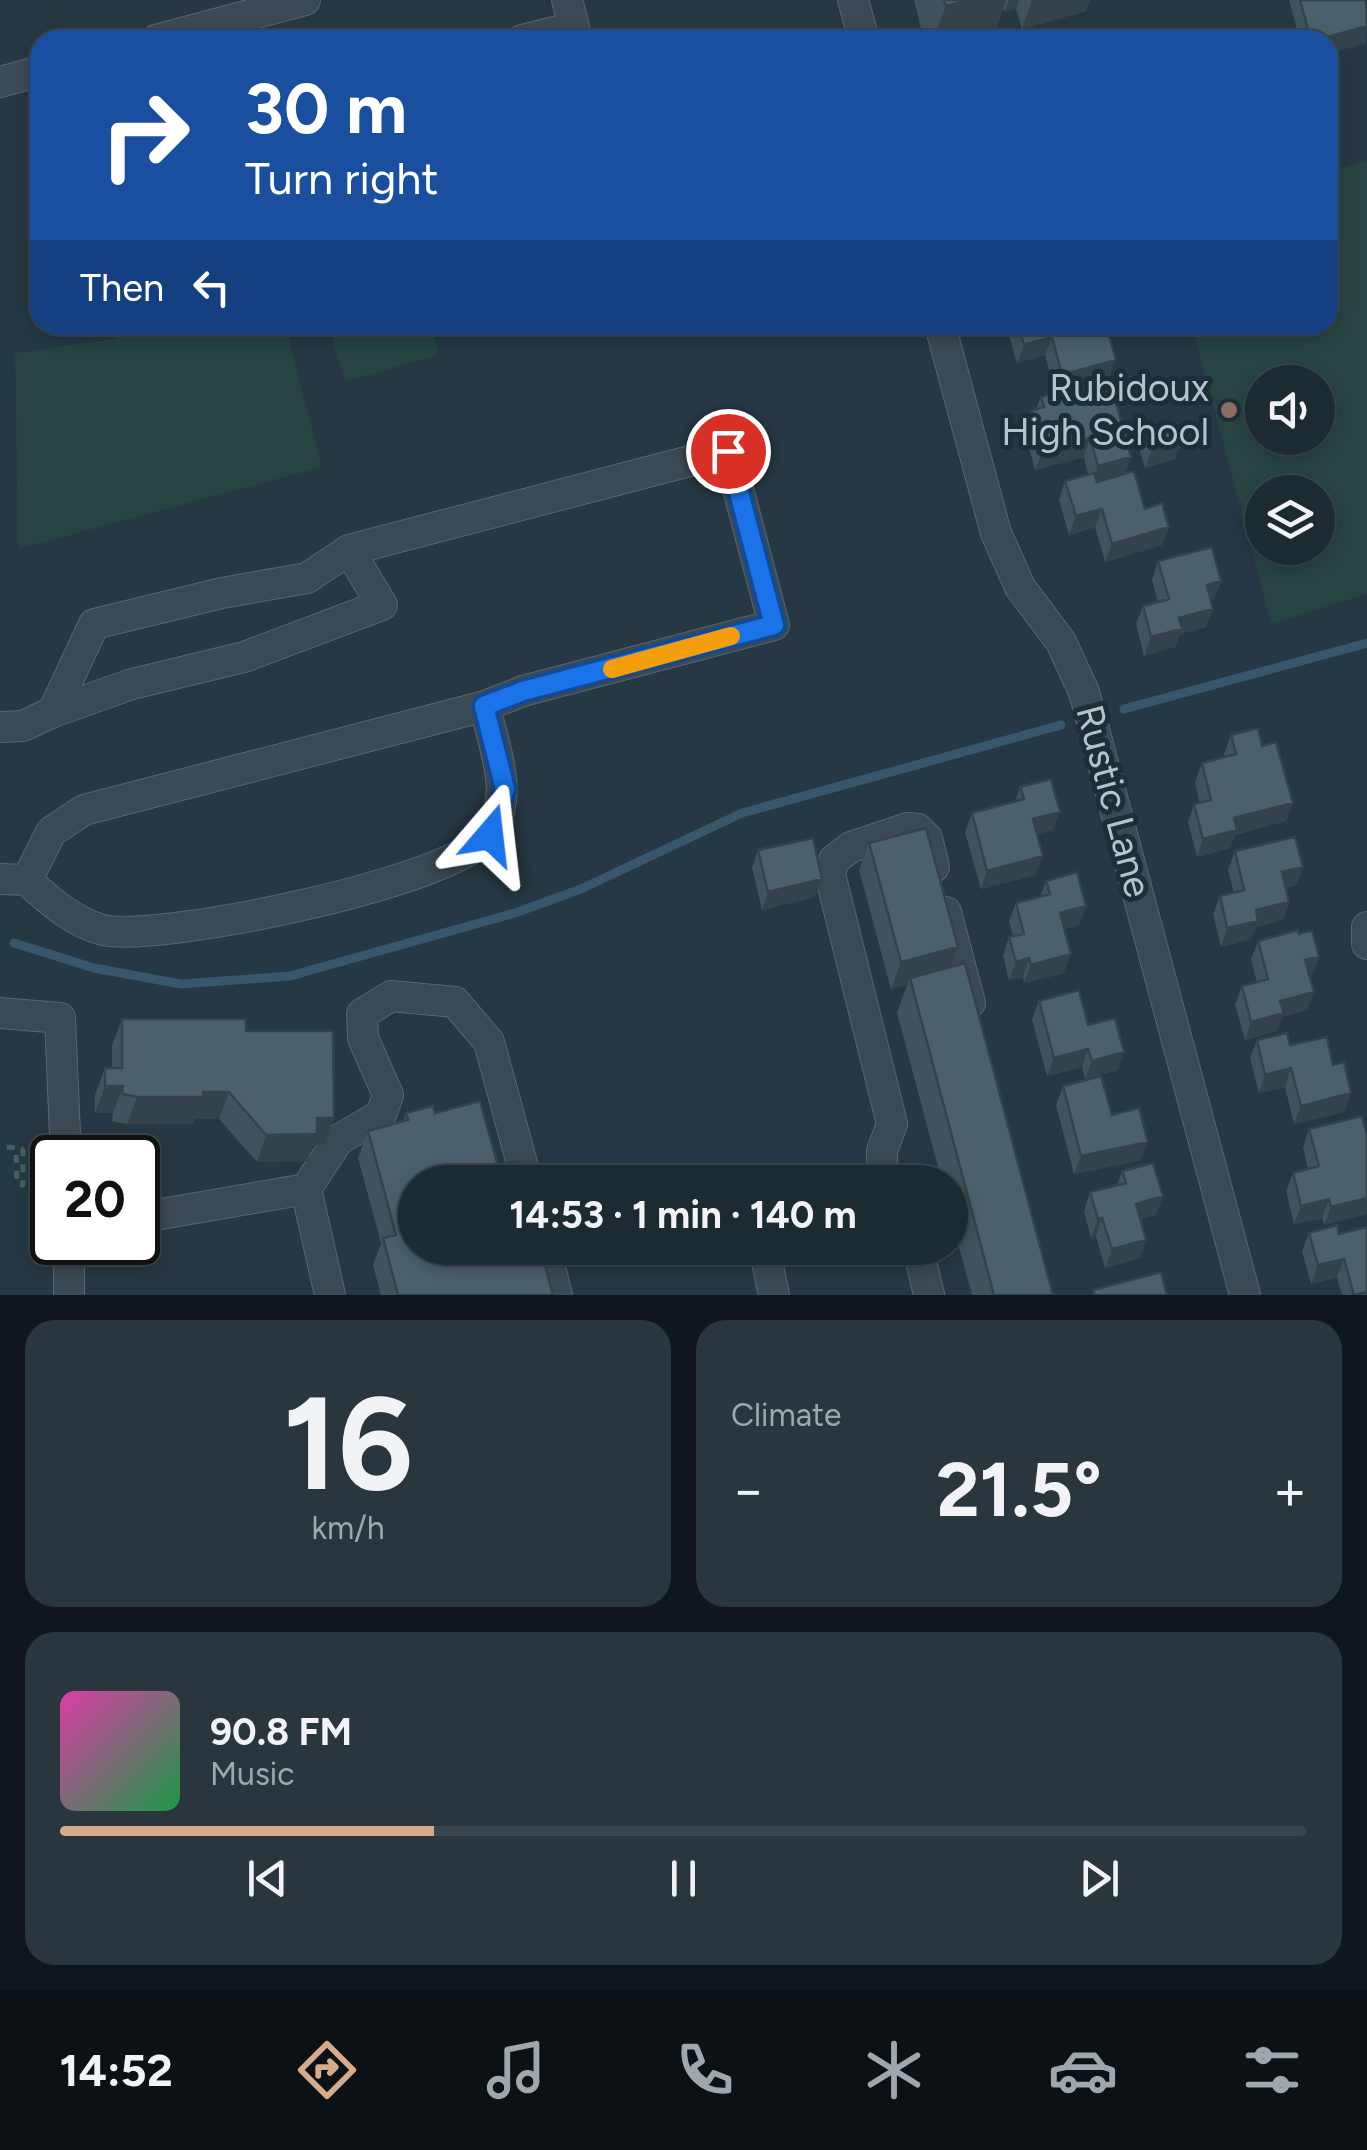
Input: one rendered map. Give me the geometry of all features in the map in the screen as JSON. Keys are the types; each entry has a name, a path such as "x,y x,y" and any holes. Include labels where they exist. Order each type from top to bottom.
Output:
{"street":[{"path":"233,30 264,26 305,0"},
{"path":"562,30 574,27 567,0"},
{"path":"853,0 861,30"},
{"path":"0,82 30,74"},
{"name":"Rustic Lane","path":"943,335 996,533 1020,587 1061,642 1084,692 1245,1295"},
{"path":"53,712 94,624 222,592 307,578 349,550 728,451 774,625 523,691 484,706 84,810 51,832 13,879 56,907 103,930 152,932 212,924 418,874 462,854 490,835 505,789 484,706"},
{"path":"0,727 22,726 132,684 244,657 382,606 349,550"},
{"path":"882,1165 882,1151 892,1124 830,874 834,860 851,847 908,828 918,829 926,838 976,1028"},
{"path":"1367,926 1367,944"},
{"path":"330,1295 306,1189 338,1140 381,1115 388,1095 363,1038 362,1014 392,996 455,1002 489,1042 522,1165"},
{"path":"0,1012 60,1018 65,1135"},
{"path":"160,1214 306,1189"},
{"path":"69,1265 70,1295"},
{"path":"549,1265 558,1295"},
{"path":"768,1265 774,1295"},
{"path":"922,1265 929,1295"}],"green space":[{"path":"1367,161 1367,594 1271,624 1255,565 1335,565 1335,475 1245,475 1245,526 1195,335 1338,335 1338,169"},
{"path":"115,335 288,335 322,467 18,549 15,353 115,339"},
{"path":"331,335 434,335 439,354 345,382"}],"building":[{"path":"944,0 971,0 946,6"},
{"path":"1300,0 1366,0 1367,26 1338,34 1338,30 1308,30"},
{"path":"1021,335 1109,335 1116,360 1062,375 1052,337 1024,345"},
{"path":"1101,380 1104,393 1113,391 1131,457 1098,466 1090,438 1042,452 1031,411 1044,407 1041,397"},
{"path":"1177,424 1182,441 1152,450 1147,432"},
{"path":"1134,471 1145,509 1162,503 1169,527 1112,544 1102,509 1076,516 1065,481 1094,473 1097,482"},
{"path":"1212,547 1221,581 1207,585 1213,609 1179,618 1182,629 1151,637 1143,606 1169,599 1158,561"},
{"path":"1258,728 1262,746 1276,742 1293,803 1234,818 1237,830 1203,839 1194,804 1211,800 1202,763 1236,754 1231,735"},
{"path":"1051,779 1060,812 1033,819 1043,856 987,871 972,813 1024,799 1020,787"},
{"path":"926,828 958,947 901,962 869,843"},
{"path":"1295,837 1303,867 1282,872 1289,902 1256,910 1258,921 1227,928 1220,896 1244,890 1235,851"},
{"path":"813,838 822,879 768,892 758,850"},
{"path":"1077,872 1086,906 1060,913 1071,954 1031,965 1029,958 1016,962 1009,937 1024,934 1016,903 1050,894 1046,881"},
{"path":"1298,930 1299,934 1312,930 1319,957 1305,960 1314,992 1280,1001 1284,1013 1251,1022 1242,986 1268,979 1258,941"},
{"path":"965,963 1053,1295 994,1295 968,1197 968,1165 960,1165 910,978"},
{"path":"1079,990 1088,1025 1115,1018 1124,1052 1092,1061 1088,1049 1054,1058 1039,1001"},
{"path":"122,1019 246,1019 246,1031 333,1031 334,1118 317,1118 317,1134 266,1135 229,1092 203,1092 203,1097 122,1094 123,1086 105,1086 105,1068 122,1068"},
{"path":"1287,1033 1290,1045 1327,1037 1333,1065 1344,1062 1351,1093 1301,1106 1291,1068 1265,1075 1257,1040"},
{"path":"1101,1076 1112,1115 1139,1108 1148,1142 1081,1156 1063,1086"},
{"path":"480,1101 498,1165 398,1165 398,1265 545,1265 553,1295 398,1295 383,1238 396,1235 368,1131 408,1120 406,1113 433,1106 435,1113"},
{"path":"1362,1116 1367,1135 1367,1198 1331,1207 1329,1199 1301,1206 1293,1173 1319,1166 1309,1129"},
{"path":"1153,1163 1163,1196 1136,1204 1146,1240 1112,1249 1090,1192 1126,1183 1122,1171"},
{"path":"1337,1225 1339,1234 1367,1227 1367,1292 1354,1295 1344,1259 1318,1265 1309,1233"},
{"path":"1161,1272 1167,1295 1094,1295 1093,1290"}],"waterway":[{"path":"1124,709 1367,643"},
{"path":"14,943 94,968 181,984 290,976 515,913 581,889 742,813 1061,725"}],"slow traffic":[{"path":"612,669 731,636"}],"place":[{"name":"Rubidoux High School","path":"1229,410"}],"route":[{"path":"490,835 505,789 484,706 523,691 774,625 728,451"}]}
